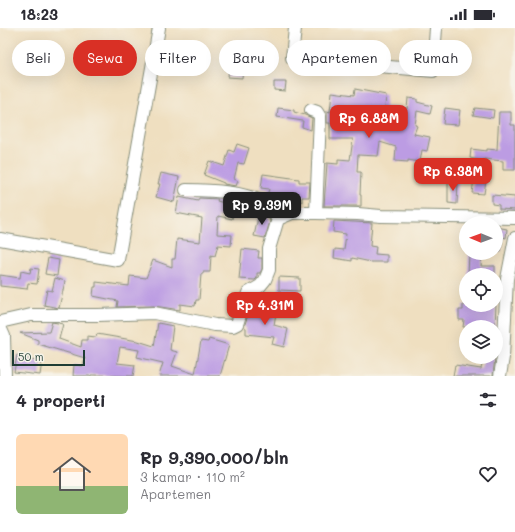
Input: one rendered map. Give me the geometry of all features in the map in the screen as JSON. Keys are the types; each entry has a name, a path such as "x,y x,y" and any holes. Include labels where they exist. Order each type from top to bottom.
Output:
{"street":[{"path":"0,239 118,260 159,28"},
{"path":"295,28 292,58 433,71 436,28"},
{"path":"311,110 317,112 320,117 316,213"},
{"path":"186,190 216,190 256,198 270,208 278,219"},
{"path":"278,219 292,213 515,218"},
{"path":"0,322 30,315 154,313 208,324 233,326 237,324 248,293 260,286 270,270 269,249 278,219"},
{"path":"500,376 503,356 507,279 515,238"},
{"path":"0,327 4,336 5,376"}],"building":[{"path":"228,76 242,76 242,78"},
{"path":"274,82 286,82 285,91 274,90"},
{"path":"355,89 386,95 385,107 407,109 408,98 417,99 417,102 432,106 430,114 417,111 415,125 417,126 414,134 430,137 427,151 422,150 420,162 408,160 408,162 395,161 396,147 380,142 378,156 358,155 357,172 361,172 361,206 324,206 327,163 338,164 338,159 350,160 353,139 330,139 330,123 327,123 327,111 330,112 332,92 354,95"},
{"path":"278,108 294,110 294,112 312,118 311,130 302,127 303,121 277,117"},
{"path":"445,108 460,110 458,125 443,124"},
{"path":"475,108 494,110 493,118 473,115"},
{"path":"499,112 511,112 511,125 515,125 515,170 503,170 503,161 484,159 483,161 470,158 471,149 487,151 487,149 497,150"},
{"path":"237,144 249,148 244,164 238,163 234,179 238,181 236,186 224,184 204,175 209,161 224,166 229,150 234,152"},
{"path":"161,173 179,177 174,202 156,197 160,184 158,184"},
{"path":"263,174 299,179 299,182 310,182 309,197 302,197 302,202 288,200 287,204 276,202 267,196 269,189 261,188"},
{"path":"474,179 486,180 484,194 472,193"},
{"path":"448,181 458,182 457,204 448,203"},
{"path":"492,195 515,197 515,210 499,209 499,205 492,204"},
{"path":"179,197 198,201 199,198 218,199 217,201 235,206 232,219 218,216 217,234 232,235 231,246 218,245 215,256 211,255 210,272 203,272 203,274 201,274 199,300 196,300 195,306 180,304 180,310 154,306 117,307 118,301 93,296 96,282 129,286 130,276 146,278 153,260 172,267 172,259 175,259 177,239 200,242 202,218 176,213"},
{"path":"259,213 267,215 270,221 265,238 254,236"},
{"path":"334,221 372,223 370,246 376,247 375,254 387,255 387,262 371,262 352,258 352,261 334,258 335,249 344,250 346,234 333,232"},
{"path":"503,228 507,229 506,238 503,237"},
{"path":"242,249 259,251 258,258 262,258 262,269 260,273 257,273 257,278 255,280 239,279"},
{"path":"48,258 59,260 57,276 45,274"},
{"path":"469,260 481,260 481,266 495,266 495,268 468,268"},
{"path":"31,268 39,269 37,284 28,283 27,289 0,286 0,275 20,278 21,271 30,273"},
{"path":"279,277 300,278 300,291 279,290"},
{"path":"55,278 65,281 59,308 44,305 47,290 52,291"},
{"path":"251,306 264,307 264,311 276,313 274,325 288,329 284,347 272,344 274,337 246,334 246,328 244,327"},
{"path":"459,312 496,312 495,320 459,320"},
{"path":"52,322 63,324 59,339 81,347 82,340 87,340 87,336 96,337 97,334 138,341 154,346 158,323 173,326 170,350 177,352 172,366 195,374 201,341 208,342 209,339 229,345 220,376 159,376 163,363 137,357 139,350 120,347 117,363 135,365 133,376 73,376 74,365 83,366 85,358 38,344 38,340 20,333 49,332"},
{"path":"17,355 29,357 29,360 42,361 40,375 14,372"},
{"path":"482,364 494,364 493,376 453,376 455,365 481,369"}]}
